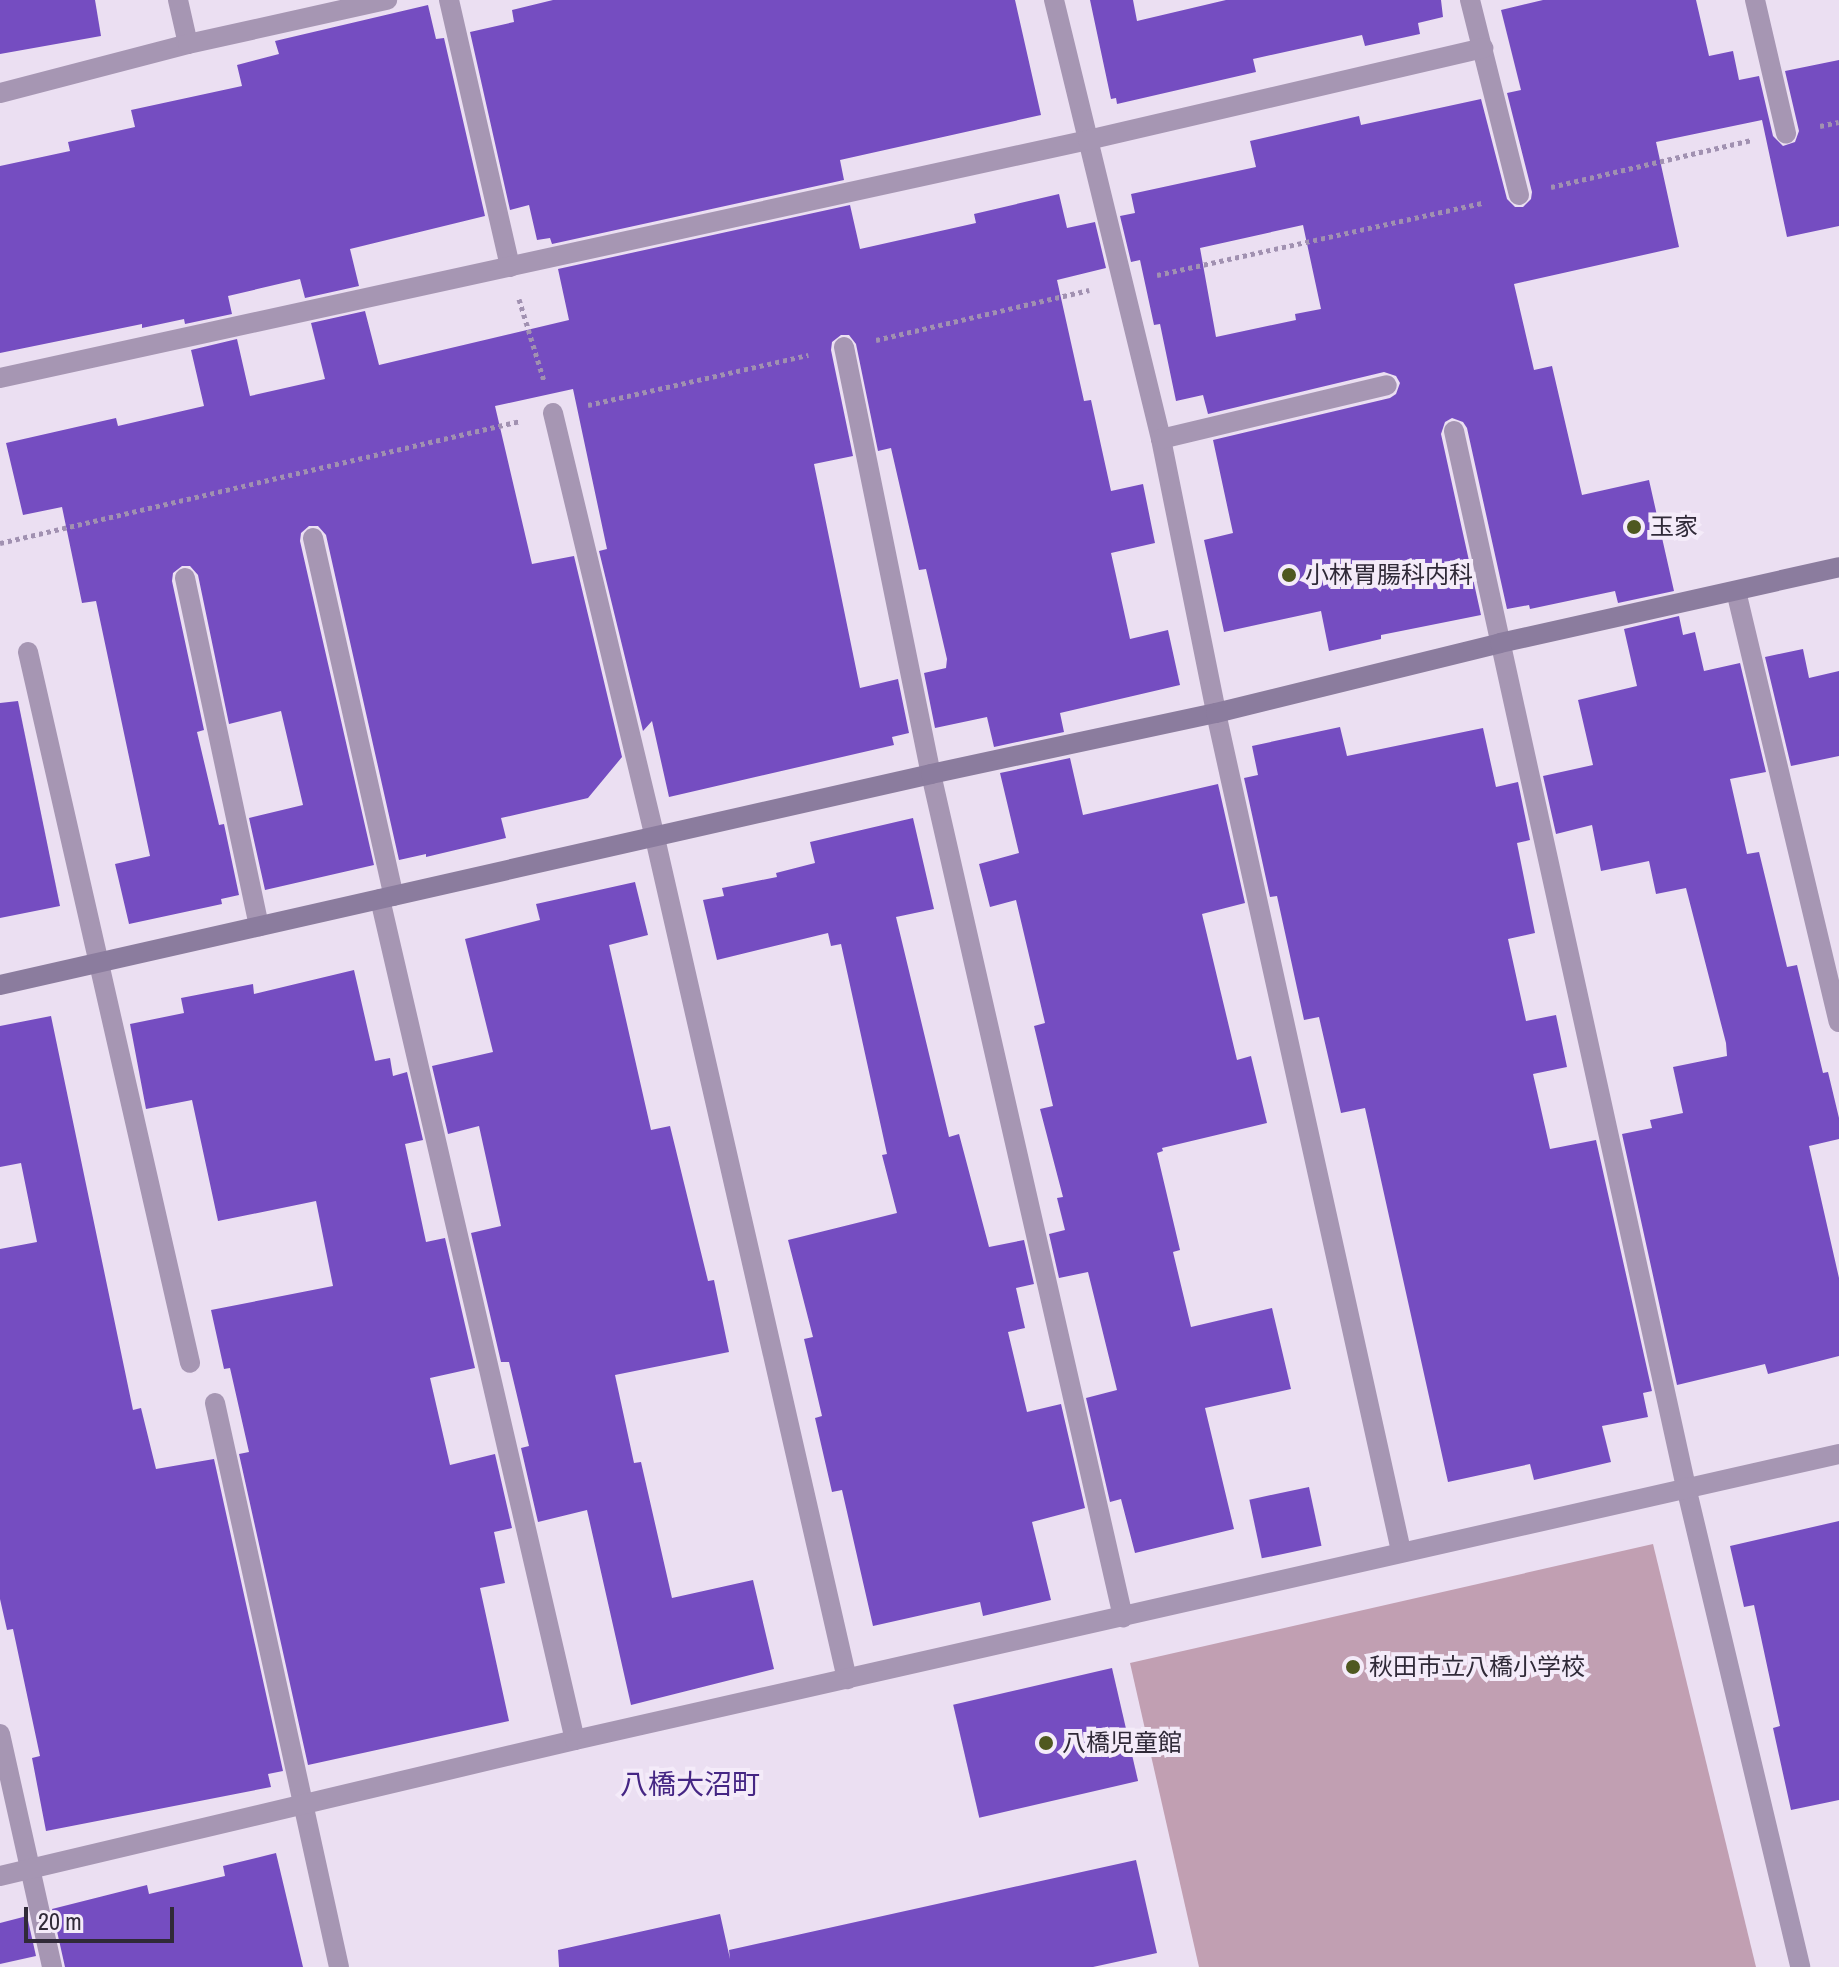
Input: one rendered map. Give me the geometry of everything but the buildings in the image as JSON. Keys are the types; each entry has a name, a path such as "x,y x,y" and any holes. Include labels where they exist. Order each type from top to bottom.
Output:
{"street":[{"path":"178,0 188,44"},
{"path":"0,93 188,44 387,0"},
{"path":"449,0 510,267"},
{"path":"1054,0 1161,439 1216,713 1401,1551"},
{"path":"1470,0 1519,195"},
{"path":"1755,0 1786,133"},
{"path":"0,378 1088,140 1483,48"},
{"path":"844,347 931,774 1123,1617"},
{"path":"1161,439 1387,385"},
{"path":"553,413 655,838 847,1679"},
{"path":"1454,431 1686,1487 1800,1967"},
{"path":"313,538 387,898 575,1740"},
{"path":"0,985 931,774 1216,713 1500,643 1839,567"},
{"path":"185,578 259,926"},
{"path":"1736,591 1839,1022"},
{"path":"28,652 101,961 190,1363"},
{"path":"215,1403 339,1967"},
{"path":"0,1876 575,1740 1839,1454"},
{"path":"0,1734 52,1967"}],"path":[{"path":"0,543 1123,282 1366,232 1839,122"},
{"path":"510,267 553,413"}],"shaded area":[{"path":"1653,1544 1756,1967 1199,1967 1130,1663"}],"place":[{"name":"玉家","path":"1634,527"},
{"name":"小林胃腸科内科","path":"1289,575"},
{"name":"秋田市立八橋小学校","path":"1353,1667"},
{"name":"八橋児童館","path":"1046,1743"}],"district":[{"name":"八橋大沼町","path":"690,1784"}]}
